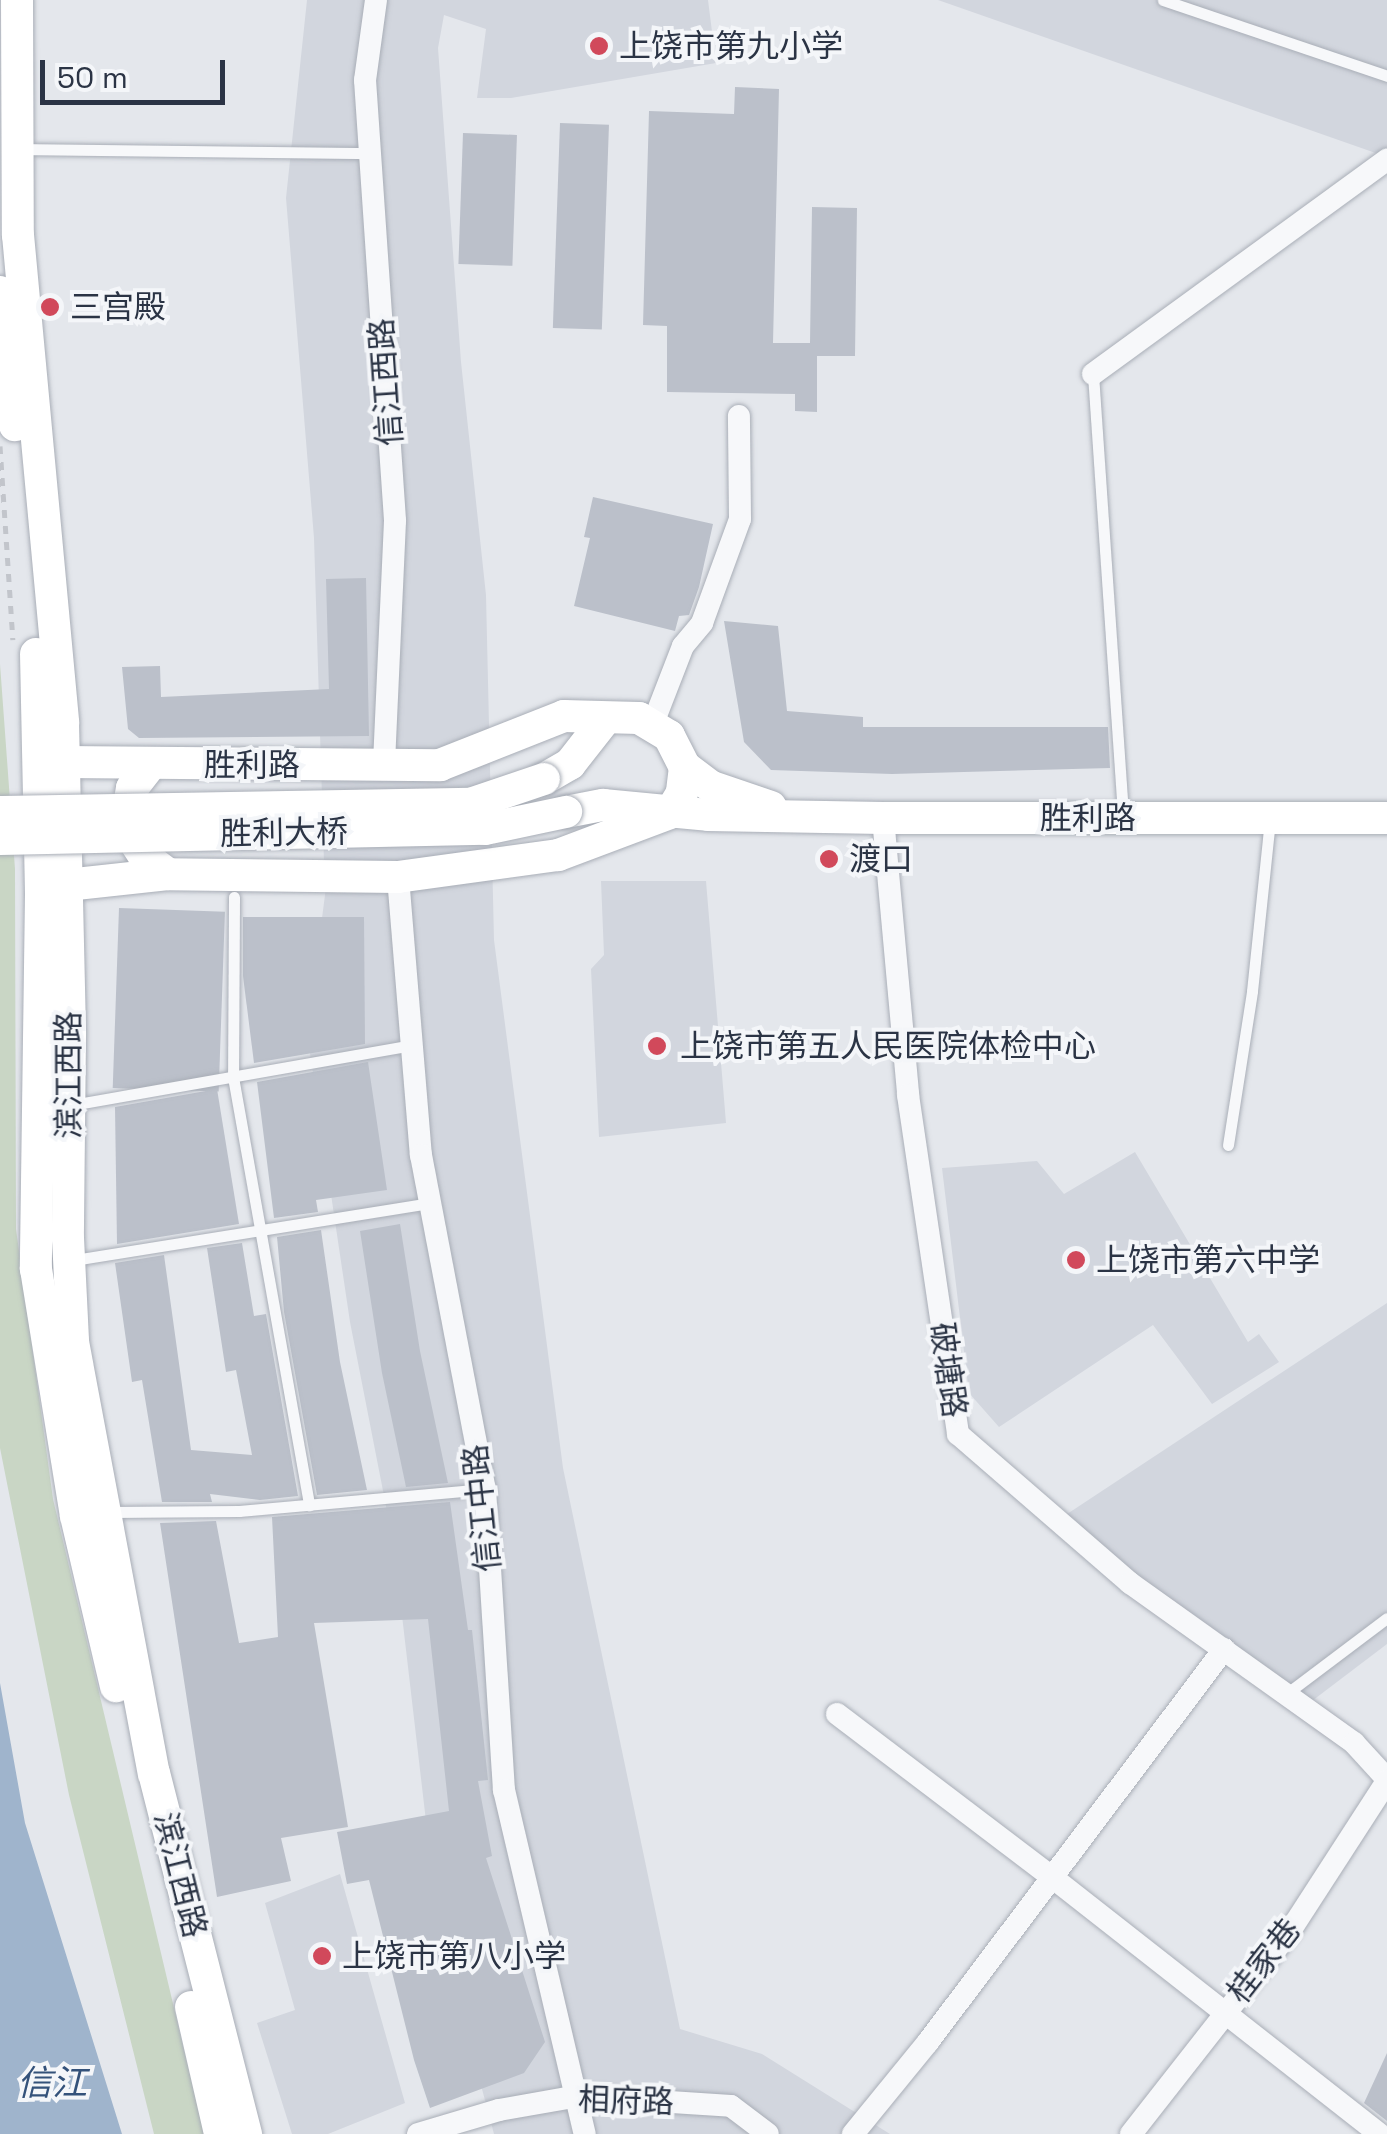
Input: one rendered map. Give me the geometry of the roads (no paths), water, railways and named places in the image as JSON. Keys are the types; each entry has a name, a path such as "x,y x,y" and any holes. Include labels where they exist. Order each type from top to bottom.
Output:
{"main road":[{"name":"滨江西路","path":"17,0 18,235 46,510 64,762 73,1342 154,1773 246,2134"},
{"name":"滨江西路","path":"0,292 38,686 36,1269 76,1516 220,2134"},
{"name":"胜利路","path":"64,762 169,770 305,772 384,765 440,766 564,716 606,718"},
{"path":"606,718 639,718 669,736 685,767 712,787 790,814"},
{"name":"胜利大桥","path":"0,812 470,804 544,779 570,764 606,718"},
{"path":"67,885 186,870 319,867 398,878 558,855 670,812 682,793 685,767"},
{"path":"169,770 132,788 130,824 144,856 186,870"},
{"name":"胜利大桥","path":"0,839 485,829 603,805 670,812"},
{"name":"胜利路","path":"670,812 883,818 1387,818"}],"street":[{"name":"信江西路","path":"376,0 365,80 395,521 384,765"},
{"path":"1093,374 1387,160"},
{"path":"652,726 682,646 702,622 740,520 739,416"},
{"name":"破塘路","path":"883,818 908,1096 958,1434 1130,1583 1354,1743 1387,1780"},
{"name":"信江中路","path":"398,878 421,1155 485,1489 504,1790 585,2134"},
{"path":"852,2134 1053,1878 1224,1650"},
{"path":"837,1714 1379,2134"},
{"name":"桂家巷","path":"1131,2134 1290,1931 1387,1780"},
{"name":"相府路","path":"418,2134 499,2110 578,2096 731,2106 768,2134"}],"lane":[{"path":"1163,0 1387,76"},
{"path":"18,149 370,153"},
{"path":"1093,374 1123,818"},
{"path":"1228,1145 1252,990 1270,817"},
{"path":"234,898 232,1077 309,1505"},
{"path":"69,1106 412,1046"},
{"path":"69,1261 431,1203"},
{"path":"104,1512 309,1505 485,1489"},
{"path":"1286,1694 1387,1618"}],"water":[{"name":"信江","path":"0,1683 25,1823 122,2134 0,2134"}],"place":[{"name":"上饶市第九小学","path":"599,46"},
{"name":"三宫殿","path":"50,307"},
{"name":"渡口","path":"829,859"},
{"name":"上饶市第五人民医院体检中心","path":"657,1046"},
{"name":"上饶市第六中学","path":"1076,1260"},
{"name":"上饶市第八小学","path":"322,1956"}]}
